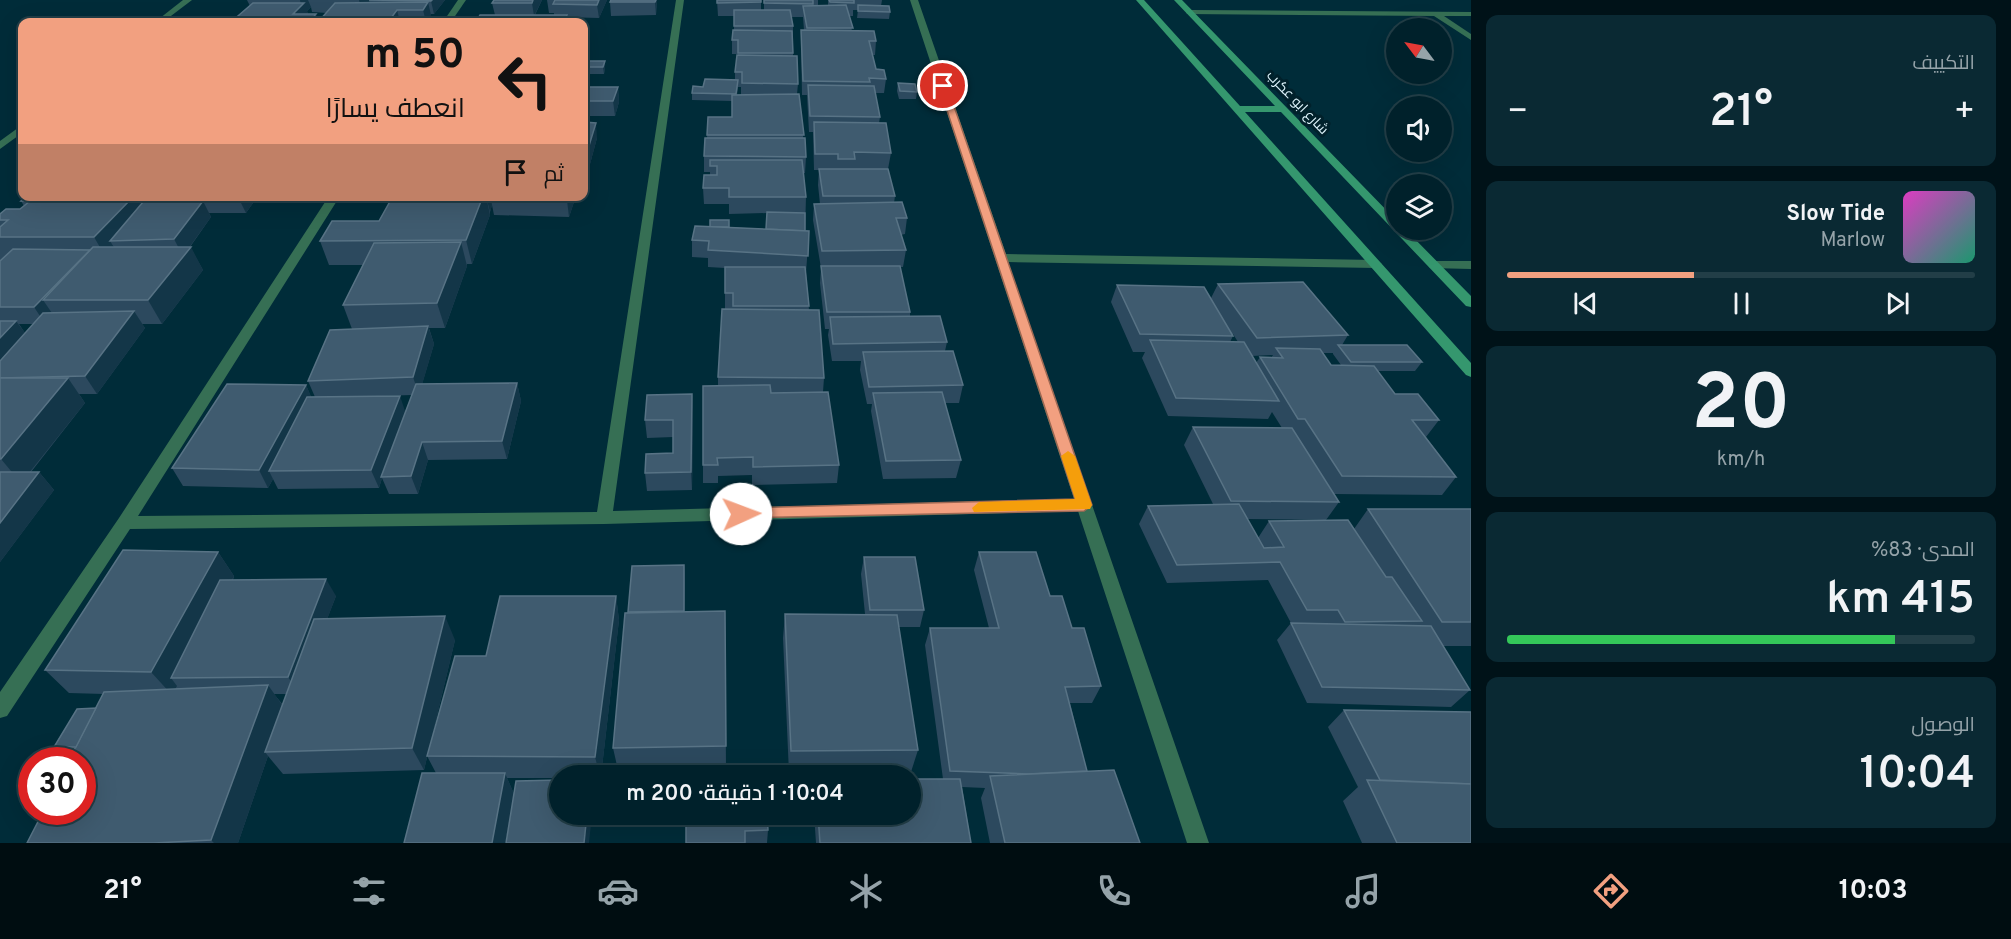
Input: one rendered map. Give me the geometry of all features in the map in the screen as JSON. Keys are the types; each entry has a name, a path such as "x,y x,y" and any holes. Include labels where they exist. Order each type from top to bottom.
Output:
{"street":[{"path":"164,18 188,0"},
{"path":"450,18 462,0"},
{"path":"604,518 680,0"},
{"path":"914,0 1198,843"},
{"path":"1140,0 1471,372"},
{"name":"شارع ابو عكرب","path":"1178,0 1386,216"},
{"path":"1190,12 1471,14"},
{"path":"1436,14 1471,38"},
{"path":"1237,108 1284,109"},
{"path":"0,146 18,131"},
{"path":"0,709 125,523 332,201"},
{"path":"1410,240 1471,303"},
{"path":"1002,258 1376,264"},
{"path":"1434,265 1471,265"},
{"path":"125,523 604,518 1084,505"}],"building":[{"path":"369,0 432,0 431,1"},
{"path":"494,0 533,0 532,3 492,3"},
{"path":"555,0 599,0 597,5 553,4"},
{"path":"611,0 656,0 655,2 610,2"},
{"path":"717,0 761,0 761,2 717,3"},
{"path":"764,0 813,0 813,4 764,3"},
{"path":"829,0 854,0 854,3 830,2"},
{"path":"428,2 423,10 397,10 391,18 322,18 335,3"},
{"path":"253,3 304,3 293,14 316,14 313,18 236,18"},
{"path":"846,5 853,28 807,28 803,6"},
{"path":"858,5 889,6 890,12 858,11"},
{"path":"734,10 790,10 793,26 734,26"},
{"path":"480,15 567,15 566,18 478,18"},
{"path":"733,30 792,31 793,53 738,53 738,40 732,40"},
{"path":"801,30 874,31 876,41 869,41 876,69 884,70 886,79 869,78 870,82 803,81"},
{"path":"737,55 797,56 798,84 742,83 742,72 735,72"},
{"path":"588,61 605,61 603,67 588,67"},
{"path":"705,79 738,80 736,94 692,93 693,86 703,87"},
{"path":"898,83 915,84 917,92 900,91"},
{"path":"808,85 874,86 880,117 810,116"},
{"path":"588,87 618,87 613,101 588,101"},
{"path":"799,94 804,135 707,135 708,117 732,117 732,95"},
{"path":"588,122 596,123 588,149"},
{"path":"814,122 886,123 891,153 854,152 855,159 838,159 838,154 815,154"},
{"path":"705,138 805,138 806,157 704,156"},
{"path":"710,160 802,160 806,197 729,197 729,188 703,188 704,175 717,175 717,166 710,166"},
{"path":"819,169 888,169 895,196 823,196"},
{"path":"30,201 129,201 94,237 0,237 0,227 8,220 0,220 0,214 6,209 20,209"},
{"path":"203,201 174,239 110,241 143,202"},
{"path":"390,201 481,201 466,240 320,241 332,221 379,221"},
{"path":"902,202 907,218 896,218 906,250 822,251 814,204"},
{"path":"767,212 805,213 805,231 766,229"},
{"path":"710,220 729,220 729,227 710,227"},
{"path":"695,226 809,231 808,256 708,250 709,241 692,240"},
{"path":"461,242 437,303 343,305 374,243"},
{"path":"93,247 191,247 148,300 43,300"},
{"path":"13,249 90,250 34,307 0,307 0,261"},
{"path":"821,266 900,266 910,312 827,312"},
{"path":"725,267 805,267 809,306 733,306 733,293 725,293"},
{"path":"1303,282 1348,335 1257,338 1218,284"},
{"path":"1117,285 1204,287 1233,336 1140,334"},
{"path":"722,309 819,310 824,378 718,377"},
{"path":"134,311 85,376 0,378 0,361 43,313"},
{"path":"940,316 947,342 833,344 830,317"},
{"path":"0,321 16,321 0,338"},
{"path":"428,326 413,377 308,381 330,330"},
{"path":"1150,340 1244,342 1279,401 1176,398"},
{"path":"1338,345 1407,345 1422,362 1351,362"},
{"path":"1276,348 1320,349 1331,365 1374,366 1395,394 1418,394 1439,420 1412,420 1456,477 1342,476 1305,419 1298,419 1260,357 1283,358"},
{"path":"953,351 963,385 869,387 863,352"},
{"path":"0,378 68,378 1,459 0,459"},
{"path":"517,383 502,441 422,442 411,476 381,477 416,384"},
{"path":"227,384 306,385 259,470 172,468"},
{"path":"770,385 771,393 828,392 839,465 753,467 753,457 717,458 718,465 703,465 703,386"},
{"path":"942,392 961,460 886,461 873,393"},
{"path":"692,394 691,472 645,473 646,454 673,453 673,420 645,420 647,395"},
{"path":"400,396 371,470 269,471 307,397"},
{"path":"1193,427 1292,428 1339,502 1231,501"},
{"path":"0,472 39,472 0,523"},
{"path":"1239,504 1264,548 1284,547 1269,521 1348,520 1386,577 1392,577 1422,621 1345,622 1338,610 1307,610 1280,562 1177,565 1148,506"},
{"path":"1368,509 1471,509 1471,622 1442,622"},
{"path":"123,550 218,552 151,672 45,670"},
{"path":"979,552 1036,552 1050,596 1062,596 1072,628 1084,628 1101,686 1065,687 1087,771 1028,774 950,771 930,628 999,628"},
{"path":"864,557 915,557 924,610 870,610"},
{"path":"684,565 684,611 628,612 632,566"},
{"path":"326,579 288,677 171,678 220,580"},
{"path":"500,596 616,596 595,757 427,756 455,656 486,656"},
{"path":"725,611 726,746 613,748 625,613"},
{"path":"785,614 897,615 918,750 791,751"},
{"path":"445,616 412,748 265,752 314,619"},
{"path":"1291,623 1431,626 1470,690 1322,687"},
{"path":"268,685 211,840 154,843 27,843 36,825 96,825 96,747 76,747 104,692"},
{"path":"96,708 76,747 54,747 77,709"},
{"path":"1344,710 1471,712 1471,784 1380,780"},
{"path":"1114,770 1140,843 1005,843 990,776"},
{"path":"422,773 505,773 492,843 404,843"},
{"path":"921,779 960,779 971,843 820,843 819,825 921,825"},
{"path":"549,780 549,825 586,825 584,843 506,843 516,781"},
{"path":"1367,780 1471,784 1471,843 1397,843"},
{"path":"686,825 768,825 768,830 745,831 745,843 686,843"}],"slow traffic":[{"path":"979,508 1084,505 1068,456"}],"route":[{"path":"741,514 1084,505 943,86"}]}
